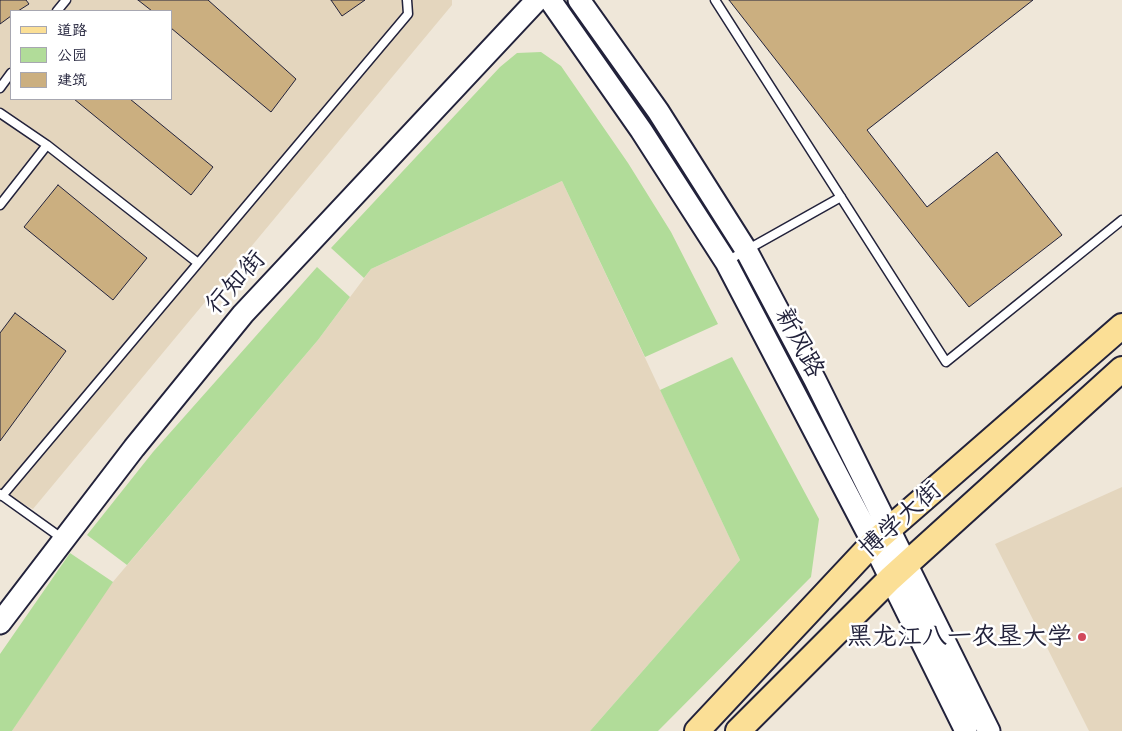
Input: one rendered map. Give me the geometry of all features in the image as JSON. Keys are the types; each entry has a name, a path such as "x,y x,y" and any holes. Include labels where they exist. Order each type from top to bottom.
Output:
{"main road":[{"name":"行知街","path":"0,622 134,448 243,314 537,0"},
{"name":"新风路","path":"550,0 641,130 726,262 882,536"},
{"name":"新风路","path":"580,0 658,111 746,250 815,380 966,731"},
{"name":"博学大街","path":"697,731 882,536 1122,326"},
{"name":"博学大街","path":"738,731 898,572 1122,368"},
{"name":"新风路","path":"898,572 989,731"}],"lane":[{"path":"58,10 66,0"},
{"path":"64,539 1,495 408,14 407,0"},
{"path":"715,0 946,362 1122,220"},
{"path":"0,88 10,74"},
{"path":"0,113 47,145 198,263"},
{"path":"0,205 47,145"},
{"path":"726,262 841,197"}],"shaded area":[{"path":"0,0 452,0 452,5 33,509 0,492"},
{"path":"562,181 740,560 590,731 12,731 106,590 318,340 371,269"},
{"name":"黑龙江八一农垦大学","path":"1122,487 1122,731 1089,731 995,544"}],"green space":[{"path":"541,52 561,66 628,163 671,232 718,324 645,357 562,181 371,269 364,278 331,248 500,67 517,53"},
{"path":"317,267 350,297 318,340 127,565 87,535 153,452"},
{"path":"732,357 819,519 811,577 658,731 590,731 740,560 660,390"},
{"path":"70,553 113,582 12,731 0,731 0,654"}],"building":[{"path":"0,0 26,0 29,4 20,10 10,10 10,17 0,24"},
{"path":"138,0 208,0 296,79 271,112 172,29 172,10 151,10"},
{"path":"331,0 365,0 342,16"},
{"path":"729,0 1033,0 867,130 927,207 997,152 1062,235 969,307"},
{"path":"75,100 131,100 213,167 191,195"},
{"path":"58,185 147,258 113,300 24,227"},
{"path":"15,313 66,351 0,441 0,333"}],"place":[{"name":"黑龙江八一农垦大学","path":"1082,637"}]}
